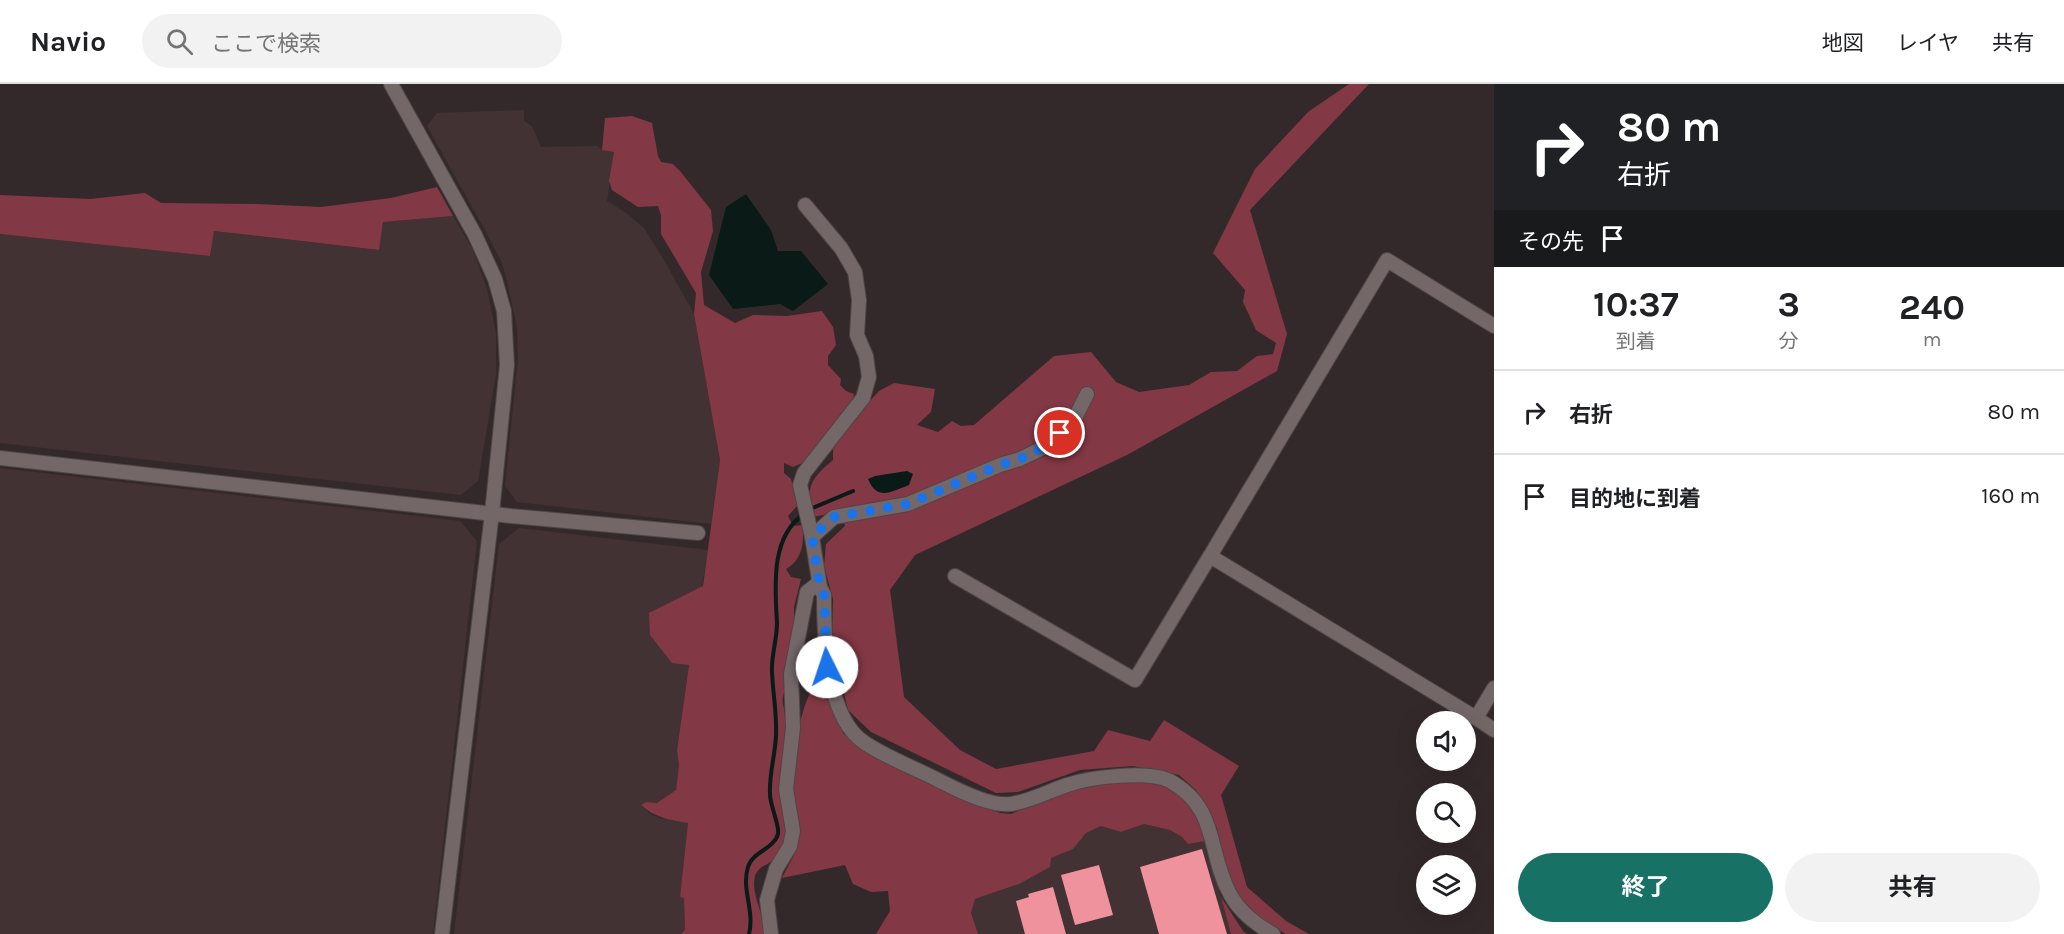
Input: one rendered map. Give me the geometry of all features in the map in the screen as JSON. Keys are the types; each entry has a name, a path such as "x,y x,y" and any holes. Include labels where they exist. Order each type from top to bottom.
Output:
{"street":[{"path":"391,84 475,235 495,279 504,310 507,365 492,513 442,934"},
{"path":"805,205 841,248 855,272 859,300 857,335 866,356 869,377 863,398 804,473 800,485 820,587 824,595 827,667 848,728 864,743 942,782 991,803 1011,804 1069,784 1118,776 1153,775 1170,781 1196,801 1209,825 1223,879 1231,897 1246,914 1273,934"},
{"path":"955,576 1135,680 1387,260 1494,326"},
{"path":"812,537 834,517 908,504 1047,446 1074,420 1087,394"},
{"path":"0,458 492,513 698,533"},
{"path":"1210,556 1465,711"},
{"path":"771,934 767,900 776,869 790,846 793,831 786,789 793,728 791,674 807,592 816,585 820,587"},
{"path":"1494,688 1476,718 1494,730"}],"shaded area":[{"path":"1349,84 1369,84 1250,210 1287,334 1277,371 1127,455 915,555 890,590 904,697 960,750 996,769 1094,751 1108,730 1150,741 1164,720 1239,766 1221,795 1247,887 1286,921 1309,934 1286,934 1266,923 1245,907 1228,878 1217,828 1196,790 1179,775 1133,766 1080,770 1018,792 996,793 871,732 848,710 832,643 833,599 824,566 826,544 845,526 840,511 814,517 810,491 815,478 833,460 833,449 854,418 879,391 894,383 935,389 931,412 917,425 938,432 952,421 961,426 974,425 1054,356 1091,352 1116,382 1139,392 1189,385 1211,372 1237,371 1257,356 1273,354 1276,343 1256,330 1243,302 1245,290 1213,253 1255,169 1308,112"},
{"path":"524,110 524,121 532,126 541,147 597,146 614,152 607,201 644,228 694,314 720,460 711,524 517,502 505,486 518,358 517,328 508,285 502,263 427,126 437,113"},
{"path":"632,116 652,123 661,162 673,164 711,210 713,231 701,272 704,305 735,323 753,315 787,316 822,311 833,327 836,345 828,356 828,365 841,379 840,385 846,391 854,394 853,401 805,462 793,467 784,463 784,473 791,479 798,505 788,516 793,526 803,525 803,538 799,555 786,569 791,577 801,579 794,607 794,628 783,700 785,726 780,793 787,834 775,859 758,871 754,883 763,934 681,934 685,930 684,898 680,897 688,823 657,816 641,805 646,802 657,803 676,790 679,765 677,750 689,665 672,663 650,635 649,613 703,586 720,460 694,314 696,293 661,234 661,215 658,206 638,207 612,190 609,181 614,152 602,150 605,118"},
{"path":"437,187 453,216 383,222 379,250 214,231 210,256 0,234 0,195 90,199 145,193 161,203 321,207 391,198"},
{"path":"746,194 771,230 778,251 801,251 828,284 793,311 780,304 733,309 709,275 726,207"},
{"path":"453,216 473,250 487,289 496,333 496,374 478,481 461,495 0,443 0,234 210,256 213,231 378,250 383,222"},
{"path":"0,468 460,521 477,541 433,934 0,934"},
{"path":"907,471 913,474 909,485 890,492 876,490 868,479 875,476"},
{"path":"519,528 708,550 677,750 679,764 676,790 657,803 646,802 641,805 650,814 663,819 688,823 680,897 684,898 685,930 681,934 454,934 499,544"},
{"path":"821,680 827,683 843,733 854,744 876,758 1000,813 1011,814 1059,793 1118,780 1160,783 1175,789 1195,808 1206,841 1188,844 1182,837 1170,830 1144,824 1121,832 1101,826 1086,833 1073,849 1051,858 1050,867 1019,884 975,899 971,913 978,934 876,934 890,911 888,891 871,892 853,884 845,865 782,878 799,841 799,829 791,789 798,730 808,697 814,686"},
{"path":"1144,824 1170,830 1182,837 1188,844 1206,841 1231,934 978,934 971,913 975,899 1019,884 1050,858 1073,849 1086,833 1101,826 1121,832"},
{"path":"1221,897 1243,931 1247,934 1231,934"}],"building":[{"path":"1202,849 1227,934 1159,934 1140,867"},
{"path":"1099,865 1113,915 1075,925 1061,875"},
{"path":"1053,887 1066,934 1025,934 1016,901 1029,897 1028,894"}],"waterway":[{"path":"810,509 853,491"},
{"path":"749,934 750,917 746,884 748,867 750,862 772,843 778,834 770,799 776,736 772,666 777,629 777,564 785,536 804,514"}],"route":[{"path":"827,667 824,595 820,587 812,537 834,517 908,504 1000,465 1020,459 1047,446 1060,433"}]}
